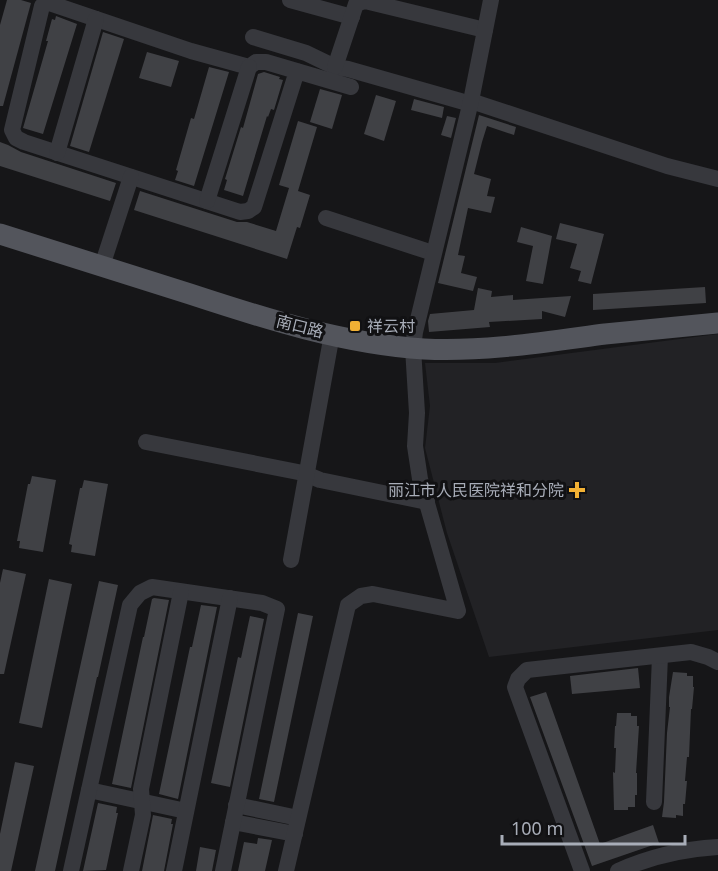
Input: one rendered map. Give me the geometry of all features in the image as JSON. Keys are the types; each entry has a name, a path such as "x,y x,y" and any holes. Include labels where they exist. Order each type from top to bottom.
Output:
{"main road":[{"name":"南口路","path":"0,234 256,315 391,346 456,350 488,349 718,323"}],"street":[{"path":"291,0 352,17"},
{"path":"286,871 348,605 361,596 373,594 458,611 420,478 415,446 417,412 413,348 433,253 471,102 491,0"},
{"path":"335,67 356,4 365,1 485,30"},
{"path":"249,67 191,51 49,3 42,6 12,130 20,141 240,212 248,211 254,207 297,71"},
{"path":"57,153 96,19"},
{"path":"253,37 306,53 335,67 471,102 667,166 718,179"},
{"path":"207,201 249,67 261,61 351,87"},
{"path":"102,266 131,177"},
{"path":"326,218 433,253"},
{"path":"291,560 332,334"},
{"path":"146,442 306,474 320,480 427,502"},
{"path":"71,871 130,605 140,593 153,587 262,603 276,609 223,871"},
{"path":"130,871 143,815 141,789 181,591"},
{"path":"174,871 230,598"},
{"path":"582,871 516,687 521,675 527,670 691,652 718,662"},
{"path":"654,802 660,656"},
{"path":"89,790 186,811"},
{"path":"237,805 298,818"},
{"path":"233,822 295,834"},
{"path":"618,871 676,853 718,847"}],"shaded area":[{"name":"丽江市人民医院祥和分院","path":"718,334 718,630 489,657 447,533 425,448 430,406 425,363 495,363"}],"building":[{"path":"7,0 31,3 3,106 0,106 0,25"},
{"path":"56,16 77,24 43,134 23,128 52,19 55,20"},
{"path":"103,32 124,39 89,152 70,146"},
{"path":"147,52 179,61 171,87 139,78"},
{"path":"209,67 229,72 194,186 175,180 178,171 176,170"},
{"path":"264,72 283,80 274,110 271,109 267,116 243,196 224,190 227,180 225,179 241,127 243,128 258,74"},
{"path":"320,89 342,95 332,129 310,122"},
{"path":"376,95 396,101 384,141 364,134"},
{"path":"414,99 444,107 442,118 411,110"},
{"path":"479,115 516,127 514,135 487,126 482,142 474,174 491,179 487,196 495,197 491,213 468,208 458,255 465,256 461,273 477,277 473,291 438,283"},
{"path":"447,116 456,118 451,138 441,135"},
{"path":"298,121 317,127 298,191 310,195 287,259 134,210 140,191 237,222 247,222 276,231 289,188 279,185"},
{"path":"0,142 21,152 116,183 110,201 0,166"},
{"path":"560,223 604,234 591,284 578,281 581,271 570,268 577,244 556,239"},
{"path":"521,227 552,236 543,284 526,281 533,246 517,242"},
{"path":"705,287 706,303 593,310 593,294"},
{"path":"478,288 492,291 491,297 513,295 513,300 571,296 565,317 542,311 542,319 489,322 490,327 429,332 430,314 474,310"},
{"path":"32,476 56,480 43,552 19,548 20,541 17,541 28,484"},
{"path":"84,480 108,484 95,556 71,552 72,545 69,544 80,488"},
{"path":"3,569 26,574 4,674 0,674 0,583"},
{"path":"49,579 72,584 42,728 19,723"},
{"path":"99,581 118,585 98,677 55,871 35,871"},
{"path":"154,598 169,600 131,788 112,784 143,637"},
{"path":"201,605 217,607 178,799 159,794"},
{"path":"298,613 313,616 274,802 259,799"},
{"path":"250,616 264,619 230,787 211,783 238,657 241,658"},
{"path":"638,668 640,688 572,694 570,676"},
{"path":"673,672 693,676 694,687 685,804 683,804 683,816 676,815 676,818 662,817 669,697"},
{"path":"546,692 600,844 653,825 659,843 592,866 530,697"},
{"path":"617,713 631,713 631,716 637,716 637,726 639,726 637,795 635,795 635,807 628,807 628,810 614,810 613,772 615,773 616,748 614,748"},
{"path":"15,762 34,766 11,871 0,871 0,834"},
{"path":"98,803 117,807 116,813 118,813 106,870 83,871"},
{"path":"153,815 172,819 171,824 173,824 164,871 142,871"},
{"path":"258,838 272,840 265,871 238,871 244,842 257,844"},
{"path":"200,847 216,850 212,871 196,871"}],"place":[{"name":"祥云村","path":"355,326"},
{"name":"丽江市人民医院祥和分院","path":"577,490"}]}
